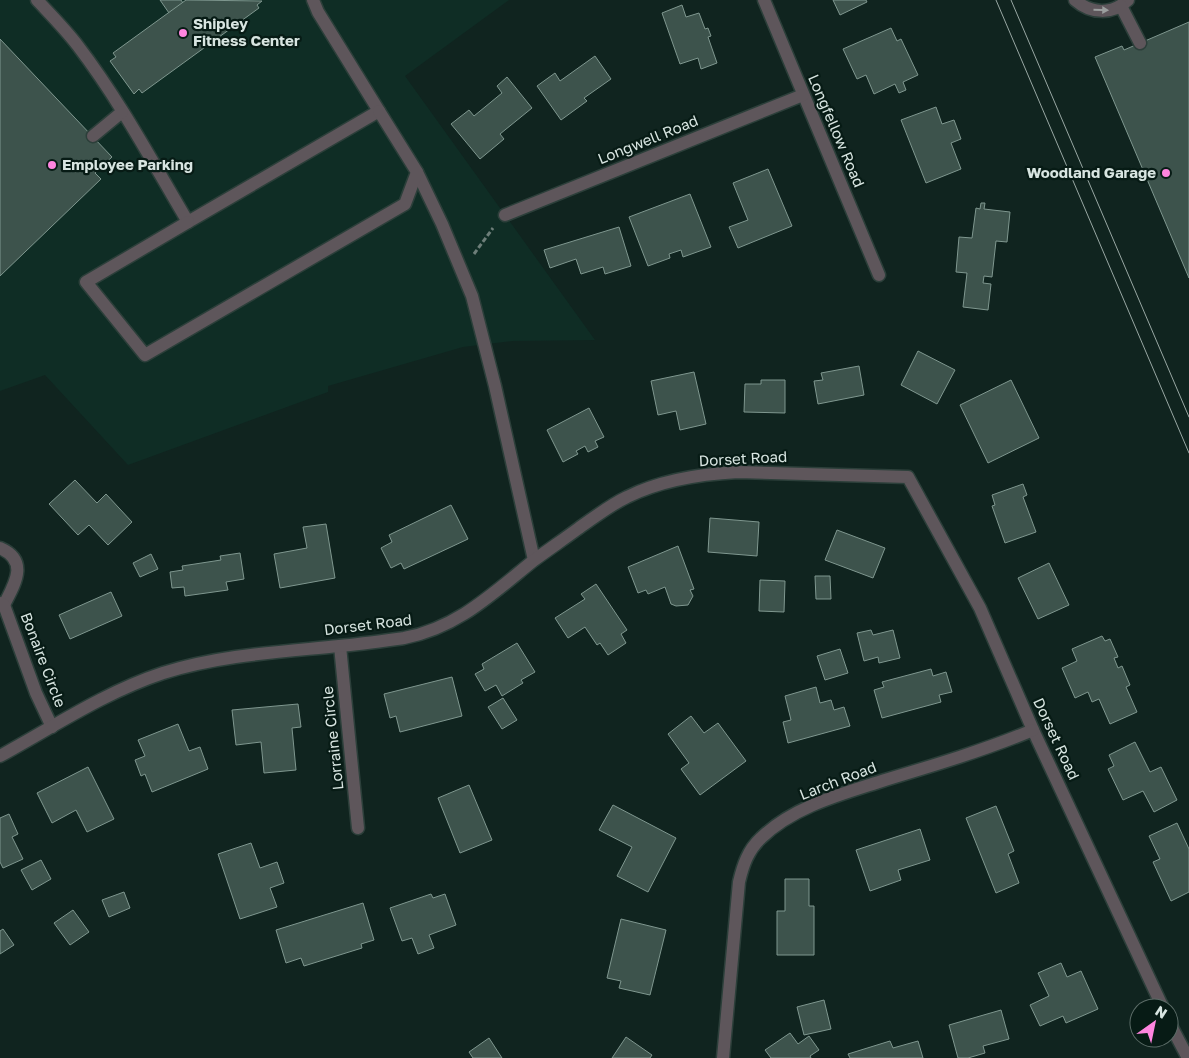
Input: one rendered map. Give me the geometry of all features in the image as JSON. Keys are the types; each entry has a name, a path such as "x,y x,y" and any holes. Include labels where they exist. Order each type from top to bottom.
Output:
{"street":[{"path":"37,0 77,45 122,112 188,222"},
{"path":"313,0 318,12 416,172 439,217 472,296 495,386 534,560"},
{"name":"Longfellow Road","path":"764,0 879,275"},
{"path":"1075,0 1085,8 1097,11 1108,11 1124,3 1140,43"},
{"name":"Longwell Road","path":"505,216 803,95"},
{"path":"379,111 86,282 145,355 405,204 416,172"},
{"path":"93,136 122,112"},
{"name":"Dorset Road","path":"0,756 122,690 200,662 404,638 438,629 467,612 534,560 616,503 649,488 681,479 716,473 761,471 908,477 980,608 1033,730 1157,998"},
{"name":"Bonaire Circle","path":"0,548 14,560 18,573 16,581 2,604 36,693 52,727"},
{"name":"Lorraine Circle","path":"340,646 358,828"},
{"name":"Larch Road","path":"723,1058 740,882 746,857 760,838 803,810 838,795 988,748 1033,730"},
{"path":"1179,1042 1187,1058"}],"path":[{"path":"464,278 476,252 493,228 505,216"}],"shaded area":[{"path":"0,0 509,0 405,76 595,340 513,341 463,347 328,386 328,392 128,465 45,375 0,391"}],"building":[{"path":"160,0 181,0 183,3 169,13"},
{"name":"Shipley Fitness Center","path":"186,0 262,1 257,5 259,8 142,93 139,89 134,94 110,61 116,57 113,53"},
{"path":"833,0 866,0 867,2 840,15"},
{"path":"682,5 686,17 699,13 705,29 708,28 711,36 708,37 717,63 701,69 698,58 680,64 662,13"},
{"name":"Woodland Garage","path":"1189,22 1189,278 1095,57 1122,46 1124,50"},
{"path":"891,28 897,41 901,39 918,75 903,82 906,90 899,93 895,84 874,94 866,75 857,79 843,49"},
{"name":"Employee Parking","path":"0,39 112,157 95,173 101,179 0,276"},
{"path":"595,56 611,79 584,98 587,101 561,120 537,86 555,73 560,81"},
{"path":"507,77 532,108 500,134 504,139 480,159 451,124 469,110 474,116 502,93 497,86"},
{"path":"936,107 942,124 954,120 961,139 951,143 961,169 926,183 901,120"},
{"path":"768,169 792,226 738,248 729,227 748,220 733,183"},
{"path":"690,194 711,247 683,257 681,250 669,254 670,258 648,266 629,217"},
{"path":"981,203 985,203 984,209 1010,212 1007,242 996,241 992,277 984,276 983,283 991,284 988,310 963,307 967,273 956,272 959,237 972,238 976,208 980,209"},
{"path":"619,227 631,266 605,274 603,267 581,274 576,259 550,268 544,250"},
{"path":"918,351 955,370 937,404 901,385"},
{"path":"859,366 864,395 818,404 814,381 823,380 821,373"},
{"path":"694,372 706,424 680,430 676,411 658,415 651,381"},
{"path":"761,380 785,380 785,413 744,412 745,384 761,384"},
{"path":"1011,380 1039,438 988,463 960,405"},
{"path":"589,408 604,437 595,441 598,447 588,452 585,446 576,451 578,454 563,462 547,430"},
{"path":"75,480 97,503 106,494 132,522 108,545 89,525 78,535 49,504"},
{"path":"1023,484 1027,495 1023,497 1036,532 1005,543 992,506 995,505 992,495"},
{"path":"451,505 468,539 404,569 401,563 391,568 381,548 392,542 389,535"},
{"path":"710,518 759,522 757,556 708,552"},
{"path":"326,524 335,578 280,588 274,554 307,548 303,527"},
{"path":"837,530 885,548 873,578 825,560"},
{"path":"678,546 694,589 690,590 693,596 688,605 676,606 671,604 665,587 648,594 646,590 638,593 628,567"},
{"path":"240,553 244,579 226,582 228,590 185,596 184,587 172,588 170,572 183,570 182,566 221,560 220,556"},
{"path":"151,554 158,569 140,577 133,563"},
{"path":"1049,563 1069,605 1038,619 1018,578"},
{"path":"815,576 830,576 831,599 816,599"},
{"path":"760,580 785,581 784,612 759,611"},
{"path":"596,584 627,630 621,634 626,643 608,655 600,643 597,645 585,627 568,638 555,618 585,599 581,594"},
{"path":"111,592 122,616 70,639 59,615"},
{"path":"871,630 873,635 893,630 900,658 879,663 878,657 864,661 857,633"},
{"path":"1102,636 1105,641 1110,639 1118,657 1114,658 1118,668 1122,666 1130,685 1126,687 1137,712 1110,724 1099,699 1092,702 1088,692 1075,698 1062,668 1077,661 1072,649"},
{"path":"517,643 535,672 521,680 523,683 502,696 496,685 485,691 475,674 484,669 482,664"},
{"path":"840,649 848,673 825,680 817,656"},
{"path":"931,669 933,676 946,672 952,692 939,695 941,702 882,718 874,690 884,687 882,682"},
{"path":"452,677 462,716 400,732 396,716 390,718 384,694"},
{"path":"816,687 820,703 831,700 834,710 844,707 850,726 788,743 783,722 791,720 785,696"},
{"path":"503,698 517,720 502,729 488,707"},
{"path":"298,704 301,727 292,728 296,770 264,773 261,742 236,745 232,710"},
{"path":"691,716 704,733 718,723 746,761 700,795 681,769 689,763 668,734"},
{"path":"178,724 189,751 200,747 208,769 152,792 145,774 141,776 135,760 145,756 138,740"},
{"path":"1135,742 1150,772 1161,767 1177,800 1154,812 1143,791 1123,800 1108,769 1114,766 1109,755"},
{"path":"88,767 114,819 87,832 76,810 52,823 37,793"},
{"path":"469,785 492,840 460,853 438,798"},
{"path":"613,805 676,838 648,892 617,876 632,847 599,830"},
{"path":"996,806 1014,851 1008,854 1019,883 996,893 966,818"},
{"path":"9,814 18,834 12,837 23,859 3,868 0,862 0,818"},
{"path":"1177,823 1189,849 1189,892 1171,901 1153,862 1160,859 1149,836"},
{"path":"920,829 930,860 898,870 901,880 870,891 856,850"},
{"path":"251,843 260,868 277,862 284,883 270,888 277,907 240,919 218,854"},
{"path":"41,860 51,879 32,890 21,870"},
{"path":"785,879 809,879 809,906 814,906 814,955 777,955 777,911 785,911"},
{"path":"124,892 130,908 109,917 102,900"},
{"path":"431,894 433,898 445,894 456,925 429,935 434,948 418,954 412,938 402,941 390,908"},
{"path":"363,903 374,940 361,944 362,948 304,966 301,958 286,963 276,930"},
{"path":"73,910 89,932 70,945 54,923"},
{"path":"621,919 666,930 650,995 619,988 621,981 607,978"},
{"path":"3,929 14,945 0,954 0,931"},
{"path":"1061,963 1067,977 1081,971 1098,1009 1066,1023 1063,1016 1040,1026 1030,1005 1049,996 1038,973"},
{"path":"824,1000 831,1029 804,1035 797,1007"},
{"path":"1001,1010 1009,1039 983,1046 985,1053 968,1058 958,1058 949,1025"},
{"path":"790,1033 798,1044 809,1036 819,1050 810,1056 811,1058 771,1058 765,1050"},
{"path":"626,1037 652,1055 650,1058 612,1058"},
{"path":"489,1038 502,1058 473,1058 469,1052"},
{"path":"890,1041 893,1048 918,1041 923,1058 850,1058 848,1054"}],"tram line":[{"path":"996,0 1189,453"},
{"path":"1011,0 1189,417"}],"place":[{"name":"Shipley Fitness Center","path":"183,33"},
{"name":"Employee Parking","path":"52,165"},
{"name":"Woodland Garage","path":"1166,173"}]}
